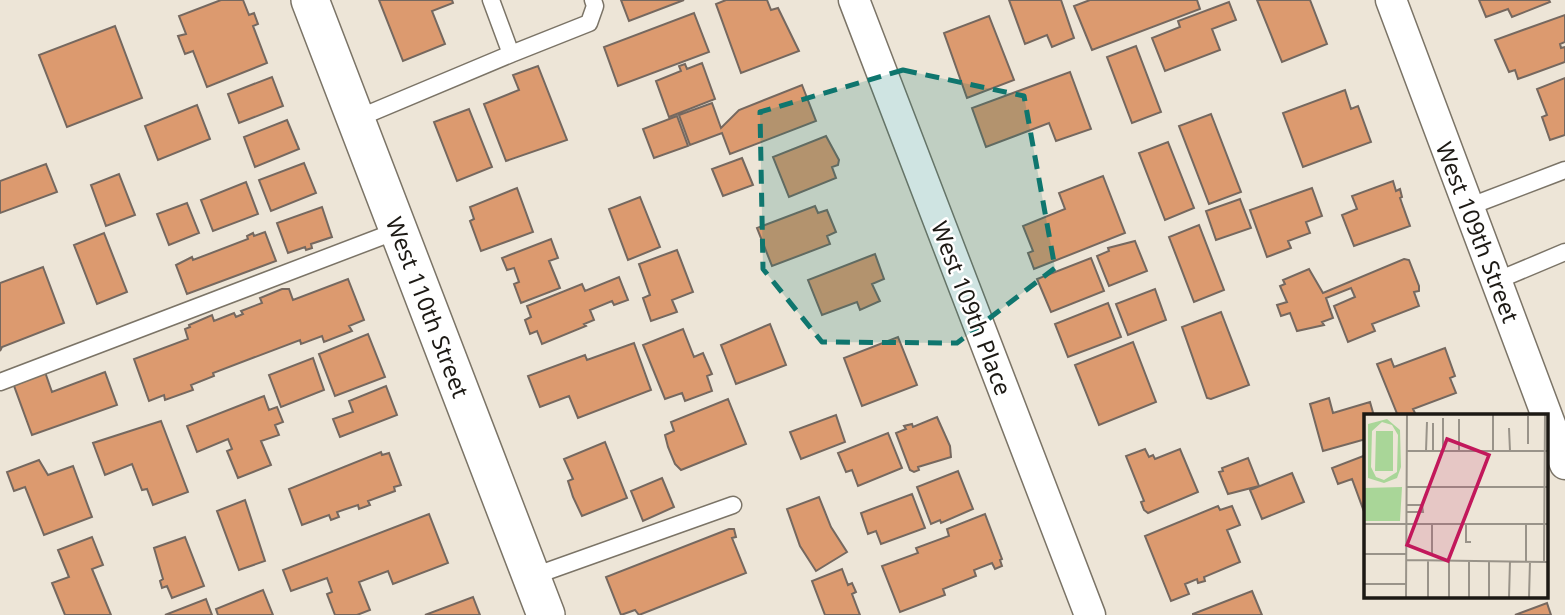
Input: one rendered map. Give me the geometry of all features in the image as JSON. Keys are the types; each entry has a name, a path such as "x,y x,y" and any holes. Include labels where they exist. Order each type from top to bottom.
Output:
{"street":[{"name":"West 110th Street","path":"310,0 546,615"},
{"name":"West 109th Place","path":"854,0 1090,615"},
{"name":"West 109th Street","path":"1391,0 1546,414"},
{"name":"West 109th Street","path":"1548,419 1565,464"}],"lane":[{"path":"491,0 511,54"},
{"path":"356,119 589,23 595,6 593,0"},
{"path":"1468,207 1565,170"},
{"path":"0,382 399,230"},
{"path":"1496,281 1565,252"},
{"path":"531,577 733,505"}],"highlighted area":[{"path":"903,70 1024,96 1055,268 957,343 822,342 763,269 760,112"}],"building":[{"path":"221,0 243,0 249,15 254,13 258,24 253,26 267,63 207,87 193,51 185,54 178,36 186,34 179,16"},
{"path":"379,0 452,0 453,3 432,11 445,44 403,61"},
{"path":"621,0 684,0 629,21"},
{"path":"726,0 767,0 771,10 778,8 799,51 741,73 716,4"},
{"path":"1009,0 1061,0 1074,38 1052,47 1047,35 1025,44"},
{"path":"1090,0 1197,0 1200,9 1092,50 1074,6"},
{"path":"1257,0 1310,0 1327,44 1282,62"},
{"path":"1479,0 1550,2 1512,17 1508,9 1486,17"},
{"path":"1229,2 1236,20 1212,29 1220,50 1165,71 1152,38 1180,27 1178,21"},
{"path":"694,13 709,52 618,86 604,47"},
{"path":"1565,15 1565,42 1560,44 1561,48 1565,47 1565,62 1518,79 1515,70 1509,72 1495,40"},
{"path":"989,16 1014,80 967,98 944,33"},
{"path":"115,26 142,98 67,127 39,55"},
{"path":"1136,46 1161,112 1132,123 1107,57"},
{"path":"702,63 715,99 669,117 656,81 681,71 679,66 685,64 687,69"},
{"path":"538,66 567,140 506,161 484,104 519,90 513,75"},
{"path":"1070,72 1091,129 1056,141 1049,123 986,147 972,108"},
{"path":"272,77 283,106 239,123 228,94"},
{"path":"1565,78 1565,135 1550,140 1542,117 1547,115 1537,89"},
{"path":"802,85 816,121 730,154 722,133 690,145 679,115 712,103 721,128 739,110"},
{"path":"1345,90 1351,109 1358,106 1371,142 1303,167 1283,113"},
{"path":"197,105 210,139 158,160 145,126"},
{"path":"469,109 492,167 457,181 434,122"},
{"path":"1211,114 1241,192 1209,204 1179,126"},
{"path":"677,116 688,146 654,158 643,129"},
{"path":"287,120 299,149 255,167 244,137"},
{"path":"826,136 839,160 838,165 832,167 836,178 789,197 773,157"},
{"path":"1168,142 1194,208 1165,220 1139,153"},
{"path":"742,158 753,185 723,196 712,169"},
{"path":"304,163 316,193 271,211 259,180"},
{"path":"46,164 57,192 0,213 0,181"},
{"path":"119,174 135,215 106,226 91,185"},
{"path":"1103,176 1125,233 1034,269 1028,253 1033,251 1023,226 1065,209 1059,193"},
{"path":"1393,181 1396,191 1400,189 1400,198 1410,226 1354,246 1342,215 1357,209 1352,196"},
{"path":"246,182 258,214 213,231 201,200"},
{"path":"517,188 533,232 481,251 470,221 474,219 470,207"},
{"path":"1312,188 1322,216 1306,222 1310,233 1288,241 1291,248 1267,257 1250,210"},
{"path":"640,197 660,247 628,260 609,209"},
{"path":"1240,199 1251,228 1216,240 1206,211"},
{"path":"187,203 199,233 169,245 157,214"},
{"path":"815,206 818,213 827,210 836,232 827,236 830,244 772,266 757,228"},
{"path":"322,207 332,237 311,244 312,248 306,250 305,247 288,253 277,223"},
{"path":"1199,225 1224,290 1194,302 1169,237"},
{"path":"265,232 276,261 187,294 176,265 248,239 247,236 253,233 254,236"},
{"path":"104,233 127,292 97,304 74,245"},
{"path":"551,239 558,258 549,261 560,288 521,303 514,284 519,282 514,268 507,270 502,258"},
{"path":"1135,241 1147,271 1109,286 1097,256 1109,251 1108,248"},
{"path":"677,250 693,292 672,300 677,312 651,321 643,298 650,295 639,264"},
{"path":"875,254 884,279 872,284 880,301 860,310 857,302 822,315 808,280"},
{"path":"1091,258 1104,291 1051,312 1037,279"},
{"path":"1404,259 1409,260 1419,286 1419,291 1414,292 1419,306 1372,324 1375,331 1348,342 1334,306 1355,297 1351,288 1326,298 1333,318 1322,322 1324,325 1297,331 1290,313 1281,316 1277,305 1287,302 1280,286 1285,284 1283,280 1309,269 1323,293"},
{"path":"43,267 64,323 2,347 0,351 0,283"},
{"path":"619,277 628,300 614,305 612,301 590,310 594,320 584,324 586,326 542,344 537,331 530,334 525,320 531,317 527,306 582,284 585,291"},
{"path":"348,279 364,320 349,326 352,331 324,342 322,336 301,344 300,340 213,373 214,376 191,385 193,390 165,400 164,395 149,401 134,359 188,339 185,329 190,327 189,325 212,315 214,321 234,313 236,317 243,314 241,311 262,303 260,298 282,289 289,289 293,300"},
{"path":"1155,289 1166,320 1128,335 1116,304"},
{"path":"1108,303 1121,337 1068,357 1055,324"},
{"path":"1221,312 1249,385 1211,399 1207,398 1182,327"},
{"path":"770,324 786,365 736,384 721,345"},
{"path":"683,329 694,357 703,353 712,374 707,376 712,391 685,401 682,393 665,399 643,345"},
{"path":"368,334 385,377 335,396 319,354"},
{"path":"898,337 917,385 862,406 844,358"},
{"path":"1133,342 1156,402 1099,425 1075,365"},
{"path":"634,343 651,390 578,418 569,396 540,407 528,376 585,355 587,360"},
{"path":"1445,348 1455,376 1450,378 1456,393 1413,409 1416,414 1397,414 1377,364 1391,359 1394,367"},
{"path":"313,358 324,390 281,407 269,375"},
{"path":"45,372 52,392 105,372 117,405 32,435 13,383"},
{"path":"386,386 397,415 340,437 333,419 353,412 349,401"},
{"path":"264,396 269,410 277,407 283,422 275,425 279,435 261,441 271,465 238,478 227,451 232,449 228,439 197,452 187,426"},
{"path":"1329,398 1333,413 1370,402 1373,414 1364,414 1364,440 1323,451 1310,404"},
{"path":"728,399 746,444 681,470 675,464 665,435 674,431 671,422"},
{"path":"836,415 845,442 801,459 790,432"},
{"path":"937,417 950,446 951,457 918,467 919,470 914,472 910,470 896,433 906,429 904,426 912,424 913,427"},
{"path":"161,421 188,492 153,505 147,489 142,490 132,464 105,475 93,443"},
{"path":"888,433 902,468 858,486 852,470 846,472 838,453"},
{"path":"605,442 627,498 582,516 573,497 568,481 573,479 564,459"},
{"path":"1145,449 1149,457 1153,455 1155,459 1180,449 1198,492 1148,513 1144,510 1141,502 1144,501 1126,456"},
{"path":"381,452 382,455 389,453 401,485 394,487 395,491 368,501 370,505 359,509 358,505 337,512 339,517 331,520 329,515 302,525 289,489"},
{"path":"1364,456 1364,512 1352,479 1338,484 1332,468"},
{"path":"1248,458 1259,486 1228,494 1219,472 1223,471 1222,468"},
{"path":"39,460 48,475 73,466 92,517 44,535 25,487 14,491 7,472"},
{"path":"958,471 973,509 941,523 940,520 931,524 917,487"},
{"path":"1292,473 1304,502 1262,519 1250,490"},
{"path":"662,478 674,507 643,521 631,491"},
{"path":"912,494 925,528 881,544 876,531 868,534 861,513"},
{"path":"819,497 831,527 847,552 816,571 800,546 787,509"},
{"path":"245,500 265,561 239,570 217,511"},
{"path":"1218,506 1220,510 1232,506 1240,525 1227,530 1240,562 1204,577 1205,581 1198,583 1197,579 1185,584 1189,594 1171,601 1145,536"},
{"path":"429,514 448,563 393,584 388,571 359,582 370,610 357,615 335,615 327,594 332,592 327,578 291,591 283,570"},
{"path":"985,514 1002,559 1002,566 995,569 992,563 974,570 976,576 943,589 945,595 900,612 882,566 918,553 916,548 949,536 947,529"},
{"path":"734,529 736,537 732,538 746,573 639,615 635,610 621,615 606,577"},
{"path":"92,537 103,565 92,569 111,615 65,615 52,583 69,577 58,550"},
{"path":"185,537 204,586 172,598 167,586 162,588 160,581 163,579 154,548"},
{"path":"842,569 848,585 852,583 856,592 852,594 860,615 825,615 812,581"},
{"path":"263,590 273,615 218,615 216,609"},
{"path":"1252,591 1262,615 1193,615 1193,614"},
{"path":"473,597 480,615 425,615"},
{"path":"206,599 212,615 165,615"},
{"path":"1547,603 1551,615 1515,615"}]}
